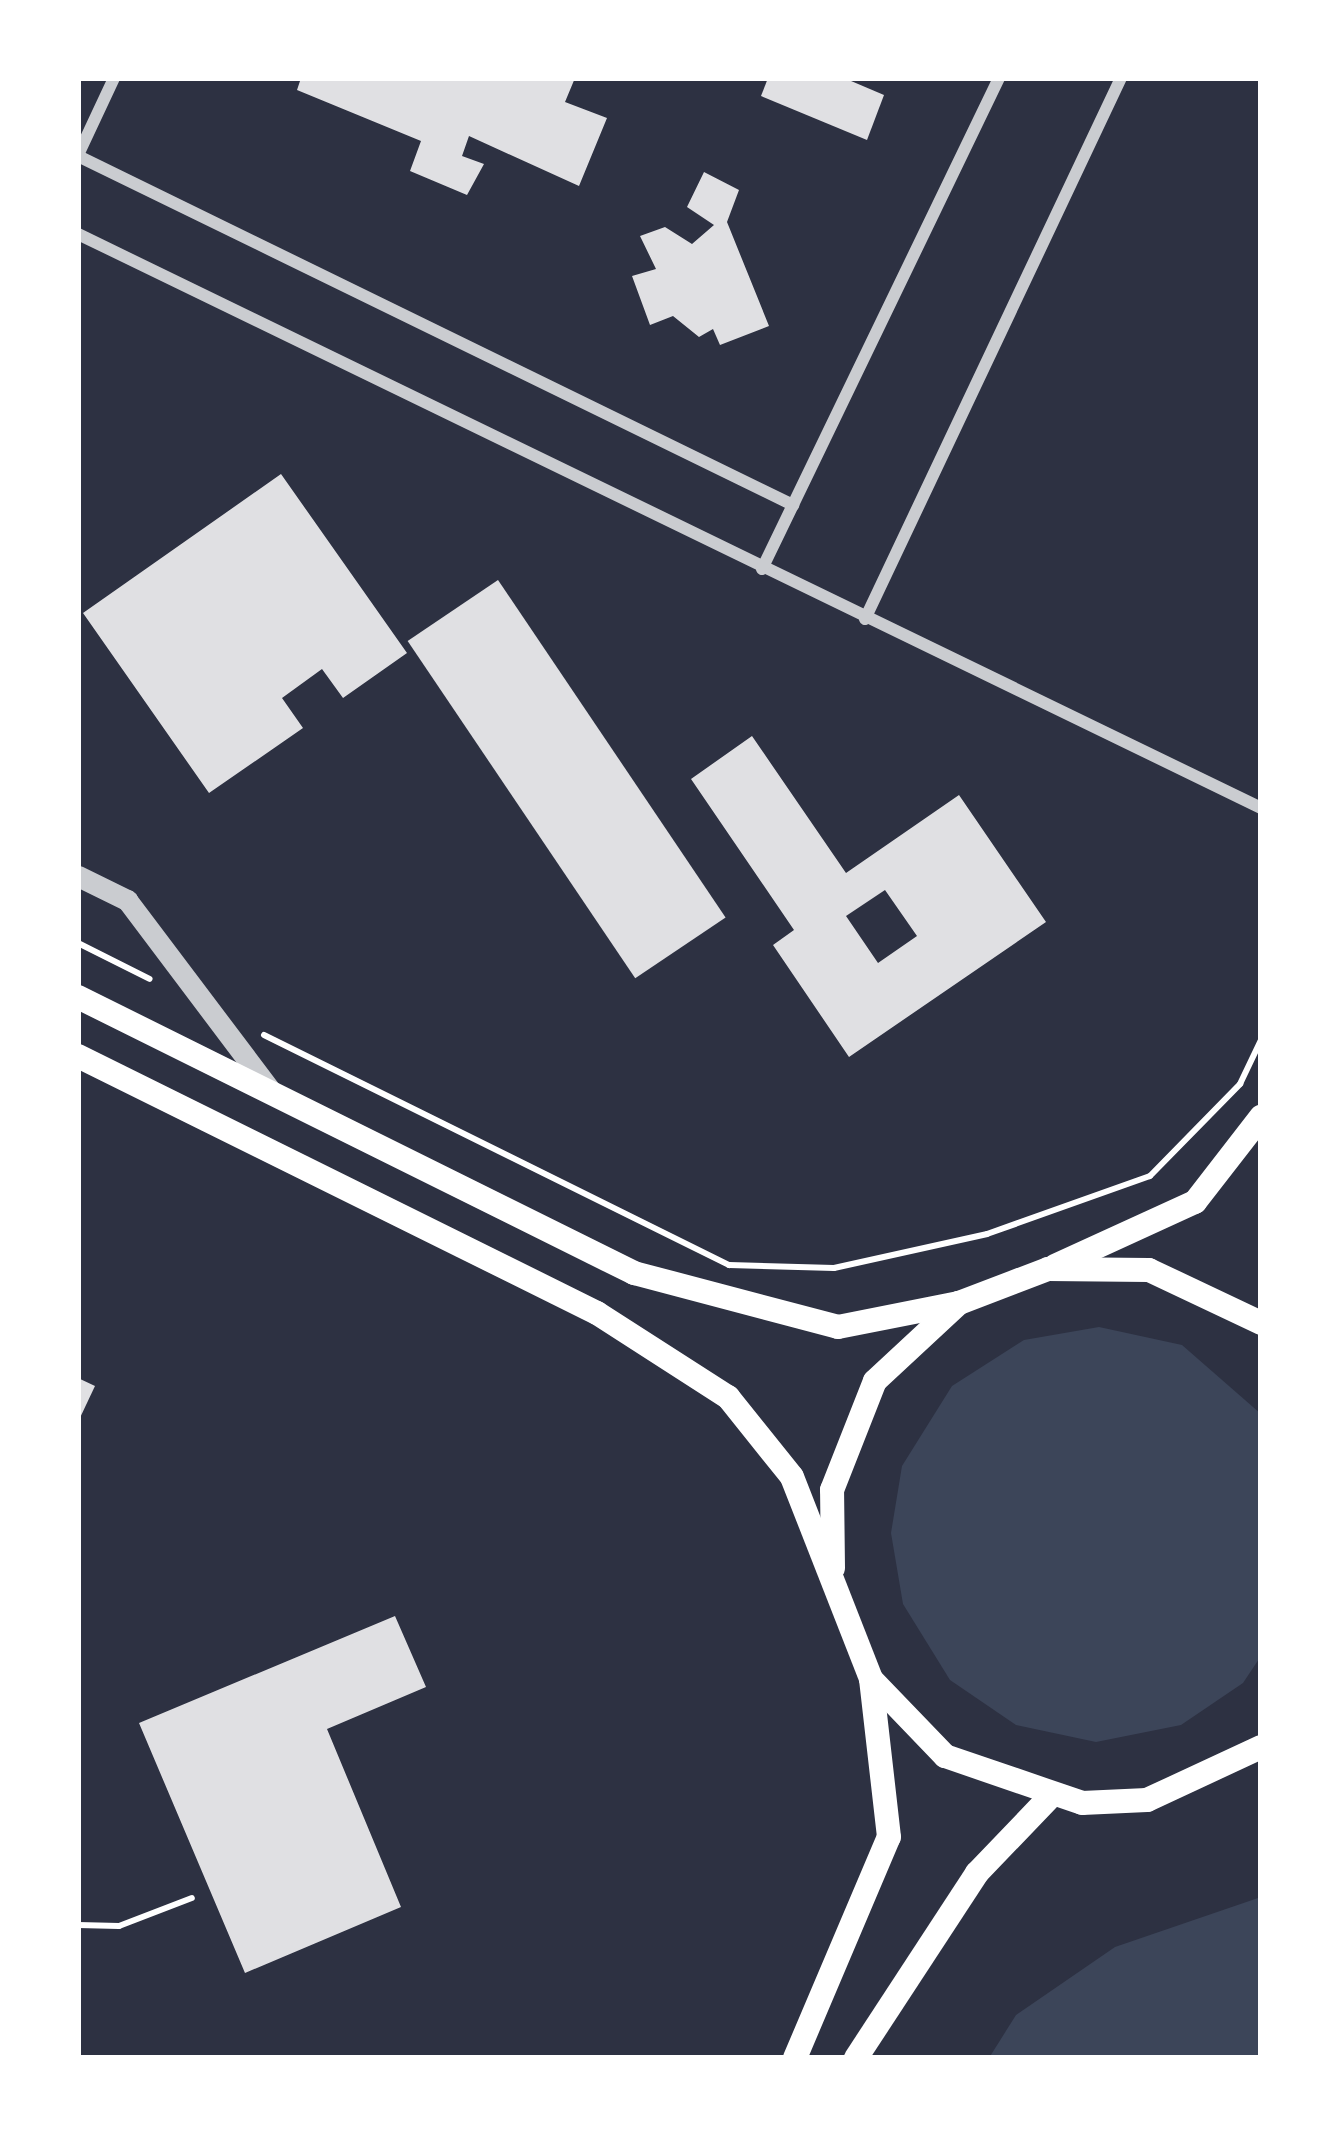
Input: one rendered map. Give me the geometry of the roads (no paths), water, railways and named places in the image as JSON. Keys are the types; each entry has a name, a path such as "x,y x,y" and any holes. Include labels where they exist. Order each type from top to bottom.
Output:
{"main road":[{"path":"78,998 634,1273 763,1315 838,1327 959,1303 1048,1269 1196,1202 1261,1117"},
{"path":"78,1057 597,1313 728,1397 792,1478 871,1678 889,1837 792,2057"},
{"path":"1048,1269 1149,1270 1261,1323"},
{"path":"833,1583 832,1490 875,1381 959,1303"},
{"path":"871,1678 946,1756 1048,1799 1147,1800 1258,1751"},
{"path":"856,2058 976,1873 1048,1799"}],"street":[{"path":"114,78 78,155 793,505"},
{"path":"762,569 999,78"},
{"path":"865,619 1121,78"},
{"path":"78,234 1261,808"},
{"path":"78,877 127,900 273,1094"}]}
